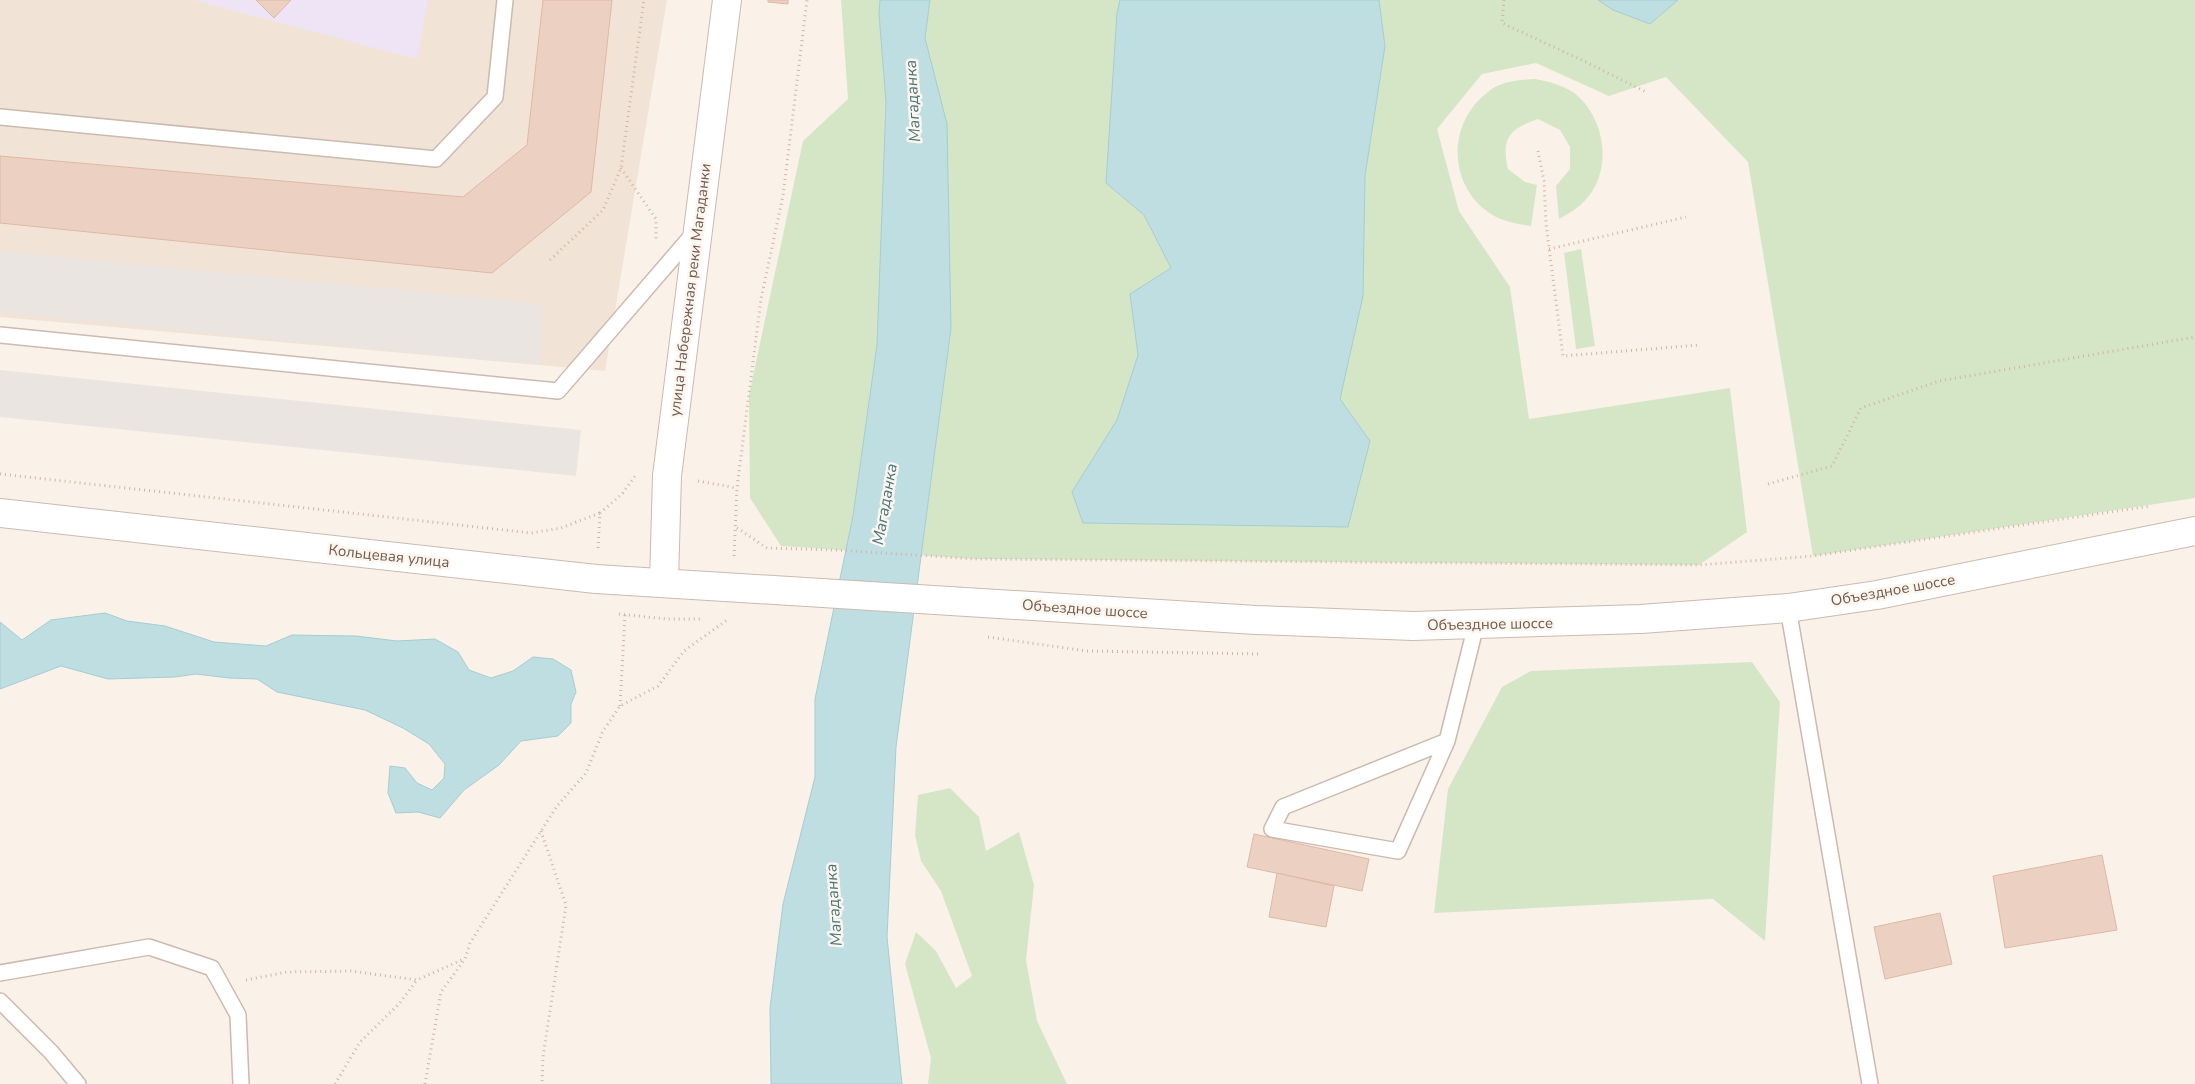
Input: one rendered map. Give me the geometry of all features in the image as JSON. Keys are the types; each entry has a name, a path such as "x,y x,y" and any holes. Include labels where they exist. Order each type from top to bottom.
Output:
{"street":[{"name":"улица Набережная реки Магаданки","path":"664,582 667,476 696,231 727,0"},
{"name":"Кольцевая улица","path":"0,512 596,579 778,589"},
{"name":"Объездное шоссе","path":"778,589 1339,624 1476,625 1641,619 1788,608 1877,595 2195,531"}],"lane":[{"path":"0,117 436,159 495,97 505,0"},
{"path":"0,335 558,391 696,231"},
{"path":"1788,608 1870,1084"},
{"path":"1447,741 1283,807 1272,829 1398,851 1447,741 1476,625"},
{"path":"0,972 149,948 212,968 238,1015 241,1084"},
{"path":"0,1001 51,1052 78,1084"}],"path":[{"path":"550,260 603,210 621,168 644,0"},
{"path":"807,0 783,196 761,299 737,488 737,528 767,548 835,550 976,559 1699,565 1812,556 2154,505"},
{"path":"1504,0 1502,23 1586,62 1648,94"},
{"path":"1538,151 1544,181 1549,249 1564,356 1699,345"},
{"path":"1549,249 1686,217"},
{"path":"1768,484 1832,466 1861,408 1939,381 2195,337"},
{"path":"0,474 531,533 561,528 600,513"},
{"path":"620,706 625,615"},
{"path":"425,1084 441,992 465,959 470,943 557,806 586,773 603,731 620,706 658,686 684,652 728,619"},
{"path":"541,831 566,905 547,1028 542,1084"},
{"path":"335,1084 360,1042 399,1004 417,980 465,959"},
{"path":"221,985 287,972 351,971 417,980"}],"shaded area":[{"path":"0,0 667,0 605,371 0,317"},
{"path":"194,0 428,0 417,59"},
{"path":"0,251 544,304 539,365 0,312"},
{"path":"0,370 581,430 576,476 0,417"}],"green space":[{"path":"841,0 2195,0 2195,498 1813,556 1748,162 1666,77 1609,96 1536,63 1482,74 1437,129 1459,211 1510,287 1529,419 1730,388 1747,532 1699,565 976,559 781,546 750,498 749,395 803,141 848,99"},
{"path":"1535,79 1565,88 1580,98 1590,110 1597,123 1603,153 1597,183 1589,196 1576,209 1559,219 1556,186 1570,169 1570,147 1560,130 1538,119 1514,131 1507,142 1506,158 1508,169 1525,182 1537,185 1531,226 1498,218 1488,212 1475,199 1465,185 1459,169 1458,152 1460,135 1465,119 1488,92 1504,83"},
{"path":"1581,249 1595,346 1576,349 1564,253"},
{"path":"1752,662 1780,702 1765,941 1713,899 1434,913 1448,789 1502,687 1531,671"},
{"path":"950,788 979,817 986,851 1019,832 1034,885 1026,960 1037,1021 1067,1084 928,1084 931,1058 905,964 916,932 936,951 956,988 972,976 941,891 921,861 915,835 918,795"}],"water":[{"name":"Магаданка","path":"880,0 930,0 925,38 947,124 951,328 896,747 887,937 902,1084 771,1084 770,1008 783,904 815,777 815,699 853,516 877,345 886,102 879,14"},
{"path":"1120,0 1379,0 1385,46 1365,176 1363,296 1340,399 1370,441 1348,527 1083,523 1072,492 1117,420 1138,355 1130,294 1171,268 1144,215 1106,183 1117,13"},
{"path":"1598,0 1678,0 1650,24 1613,10"},
{"path":"105,613 127,621 165,626 214,642 266,646 292,635 356,636 397,641 435,639 458,652 469,670 491,678 513,671 533,657 553,659 571,670 576,692 571,704 571,723 558,736 521,741 499,765 464,790 440,818 418,812 396,813 388,793 390,766 405,768 417,783 432,790 444,778 445,764 429,744 403,728 365,710 277,692 257,679 196,674 175,677 108,679 61,666 0,689 0,622 22,640 51,620"}],"building":[{"path":"256,0 291,0 274,18"},
{"path":"543,0 612,0 591,192 492,273 0,223 0,156 463,197 527,145"},
{"path":"768,0 788,0 788,4 768,2"},
{"path":"1254,834 1369,859 1362,891 1247,867"},
{"path":"2102,855 2117,930 2005,948 1993,876"},
{"path":"1277,873 1334,886 1326,927 1269,917"},
{"path":"1940,913 1952,964 1885,979 1874,927"}]}
